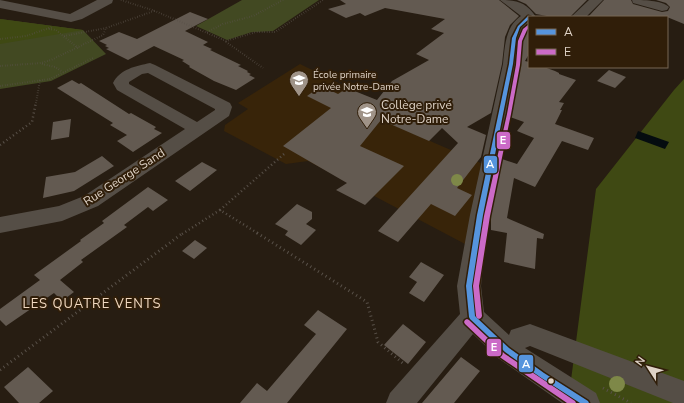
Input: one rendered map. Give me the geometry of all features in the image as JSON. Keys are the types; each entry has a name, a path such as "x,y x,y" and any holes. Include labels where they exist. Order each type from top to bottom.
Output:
{"street":[{"path":"0,4 65,17 77,16 107,0"},
{"path":"506,0 523,10 528,16"},
{"path":"579,16 597,0"},
{"path":"638,0 662,7"},
{"path":"528,18 519,24 513,39 511,64 480,216 472,264 469,286 472,317 507,350 542,375 586,403"},
{"name":"Rue George Sand","path":"0,225 62,213 91,201 223,112 224,107 150,68 138,70 122,79 123,87 197,129"},
{"path":"400,403 472,317"},
{"path":"520,338 530,335 684,394"}],"path":[{"path":"120,0 155,10 226,41 263,68"},
{"path":"206,33 223,24 254,16 283,0"},
{"path":"226,41 256,32 275,32 323,0"},
{"path":"64,36 106,28 155,10"},
{"path":"0,39 26,36 49,29 65,17"},
{"path":"41,64 77,49 103,35 106,28"},
{"path":"49,29 56,30 77,49"},
{"path":"0,86 50,79 93,58"},
{"path":"0,68 41,64 55,66 63,72"},
{"path":"0,145 32,122 40,80"},
{"path":"0,370 173,240 220,210 284,154"},
{"path":"220,210 367,302 378,342 421,379"}],"shaded area":[{"path":"300,64 363,95 368,114 483,164 465,244 308,161 286,164 224,131 225,125 248,109 238,103"},
{"path":"638,131 669,142 665,149 635,138"}],"green space":[{"path":"242,0 319,0 273,31 252,32 227,40 196,26"},
{"path":"0,19 83,30 106,54 51,81 0,89"},
{"path":"0,19 83,30 0,44"},
{"path":"684,79 684,403 568,403 596,189"}],"building":[{"path":"340,0 499,0 519,16 510,25 505,37 502,64 491,113 467,127 486,135 481,157 457,188 472,195 455,216 431,204 398,242 378,231 458,143 442,128 429,141 381,120 360,146 404,166 365,205 336,190 347,183 283,146 331,108 307,96 321,86 338,94 347,88 377,100 392,81 429,60 416,54 444,33 431,29 445,19 385,8 365,16 360,13 346,18 328,9 346,4"},
{"path":"517,0 587,0 571,16 547,16 536,14 526,4"},
{"path":"604,0 631,0 633,4 662,12 668,11 670,7 666,3 656,0 684,0 684,24 668,17 668,16 589,16"},
{"path":"190,12 208,19 185,31 208,42 203,45 241,65 238,66 248,71 247,72 251,74 249,75 255,78 236,90 214,81 189,67 190,66 182,61 184,60 154,46 128,60 106,49 109,48 105,46 107,45 99,41 119,32 137,39"},
{"path":"528,27 528,56 525,61 528,62 528,68 547,68 576,80 559,102 564,103 555,124 594,138 588,150 562,141 535,187 514,178 507,218 544,234 543,239 537,238 535,269 504,262 507,233 491,230 491,215 502,159 517,164 534,138 517,131 524,122 510,117 520,64 522,36"},
{"path":"609,70 626,77 615,88 597,81"},
{"path":"72,80 79,84 81,83 129,114 131,113 156,127 154,129 162,133 133,152 117,141 127,135 110,125 113,123 57,88"},
{"path":"71,119 69,137 51,140 53,122"},
{"path":"102,156 114,166 74,191 43,198 46,177 75,172"},
{"path":"202,162 217,170 190,191 175,181"},
{"path":"148,187 168,200 153,211 148,207 124,225 127,227 81,260 83,262 60,280 74,292 62,301 54,293 6,326 0,320 0,309 40,280 34,275 81,241 80,240 104,223 102,221"},
{"path":"297,204 312,212 312,219 306,224 316,230 301,245 285,235 288,231 275,224"},
{"path":"195,240 207,248 194,259 182,251"},
{"path":"421,262 444,275 424,302 409,293 417,282 409,277"},
{"path":"318,310 347,329 287,403 240,403 257,383 267,391 316,334 304,325"},
{"path":"403,324 426,342 408,364 384,345"},
{"path":"461,357 480,371 454,403 422,403"},
{"path":"28,367 53,391 39,403 19,403 4,387"}],"transit line":[{"name":"A","path":"472,317 469,286 480,215 511,64 514,38 519,27 528,18"},
{"name":"E","path":"479,316 476,286 487,216 509,114 518,65 520,41 525,29 528,27"},
{"name":"A","path":"472,317 507,350 542,375 586,403"},
{"name":"E","path":"467,322 503,356 573,403"}],"place":[{"name":"École primaire privée Notre-Dame","path":"299,97"},
{"name":"Collège privé Notre-Dame","path":"367,129"}],"district":[{"name":"LES QUATRE VENTS","path":"92,303"}]}
